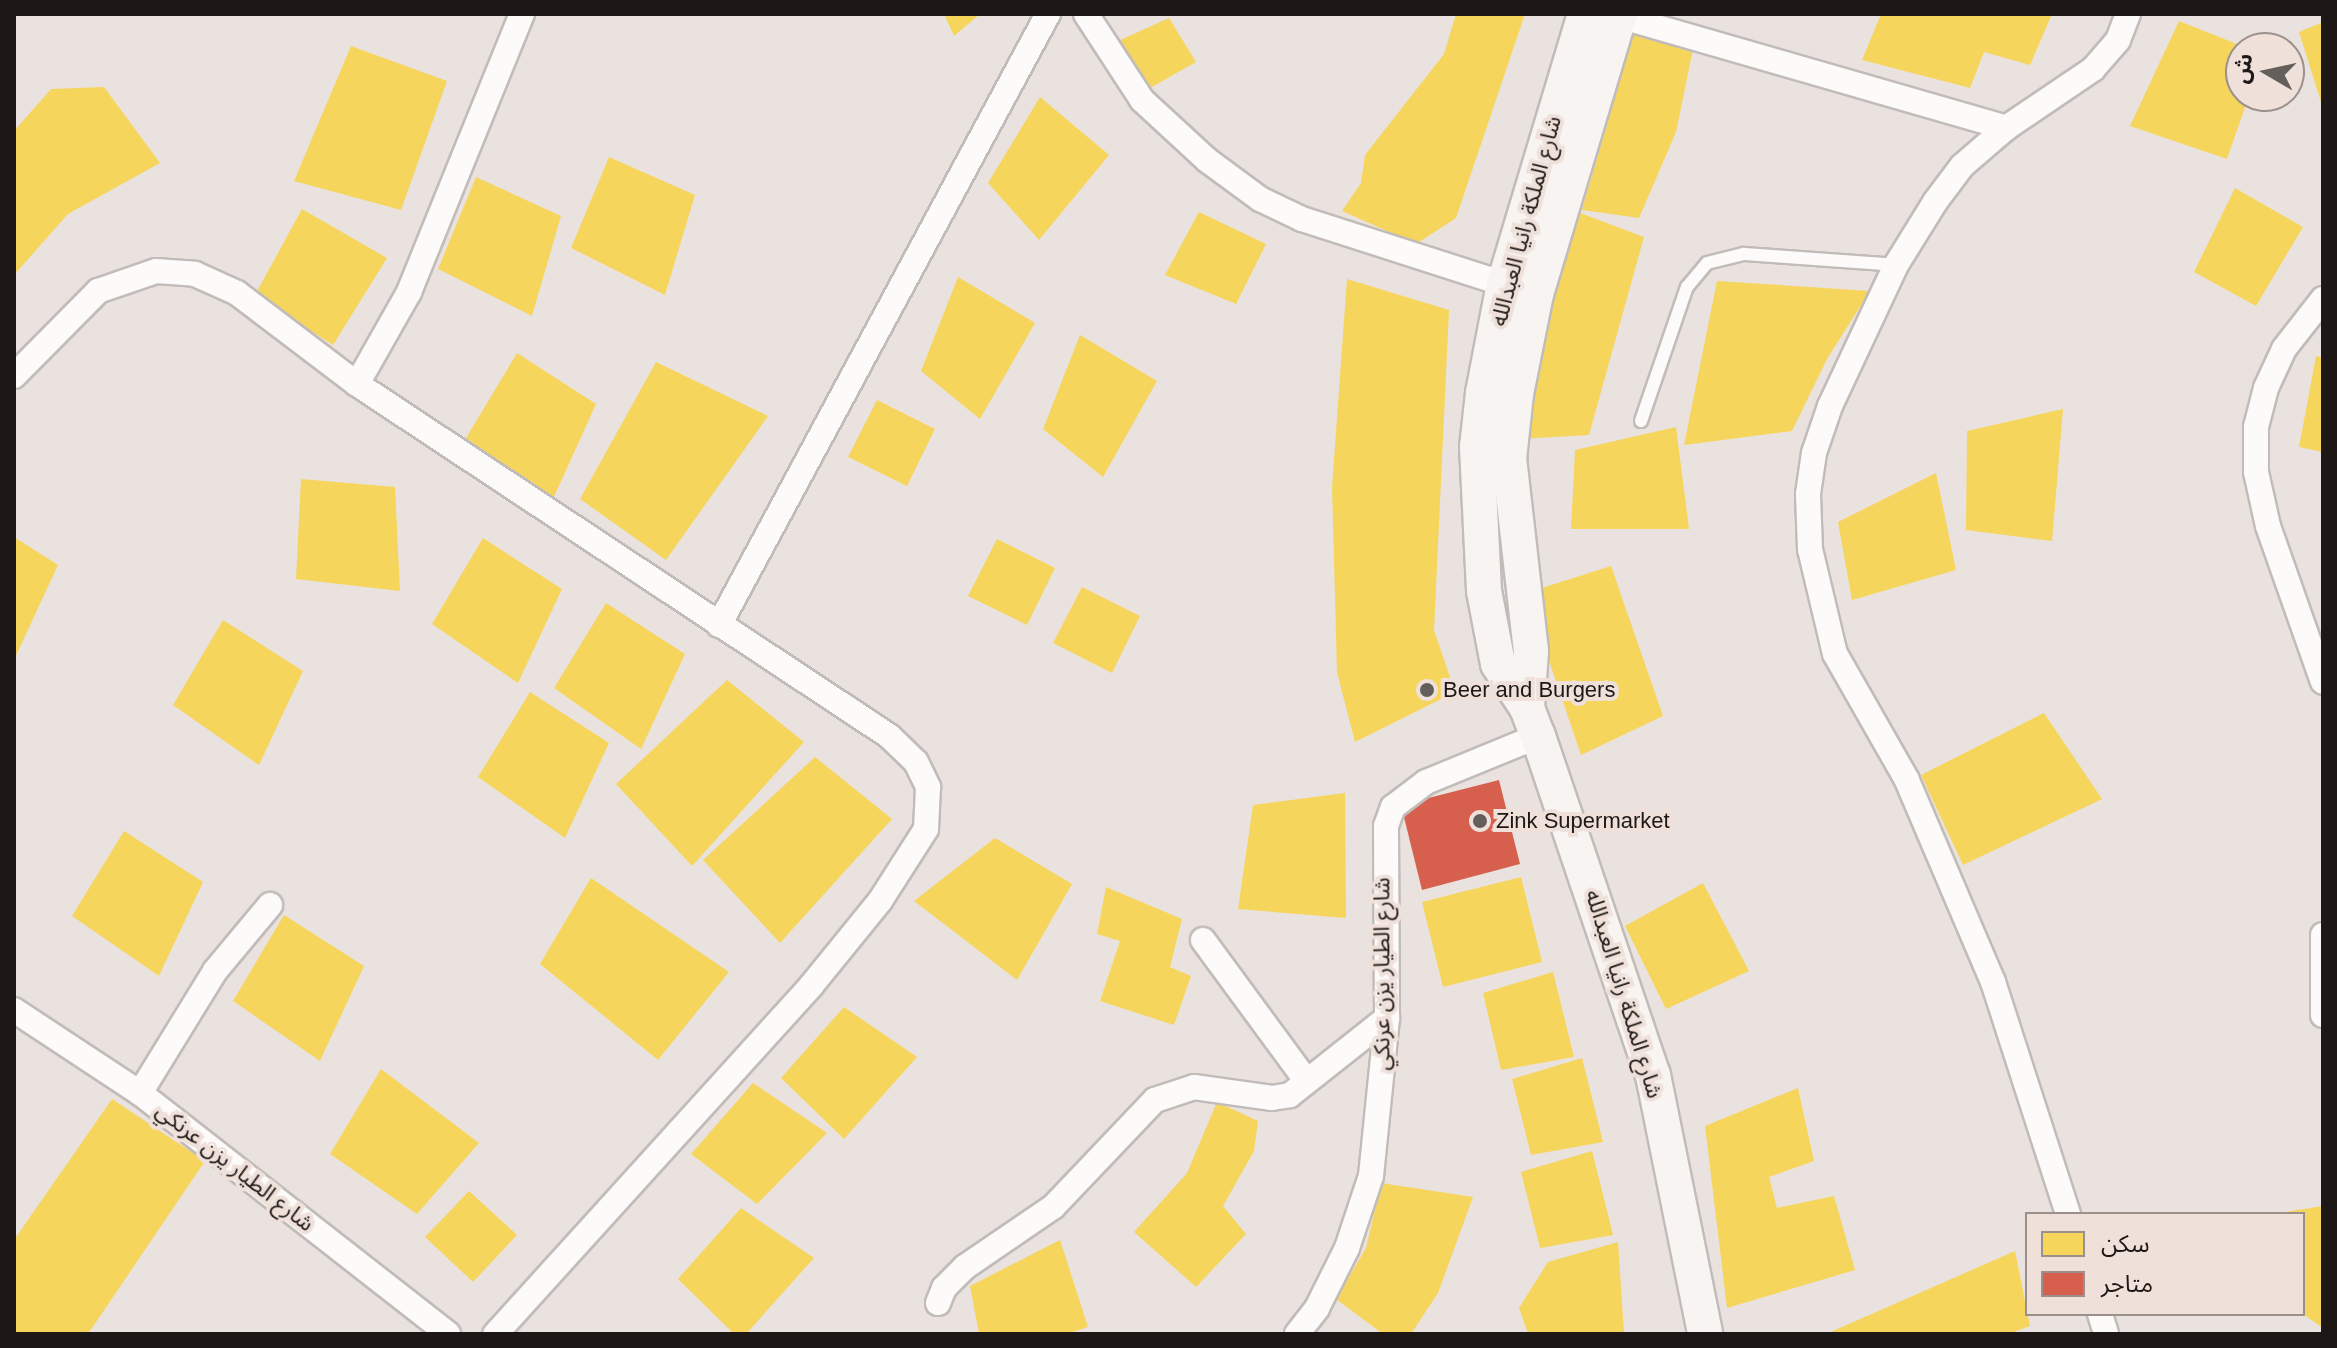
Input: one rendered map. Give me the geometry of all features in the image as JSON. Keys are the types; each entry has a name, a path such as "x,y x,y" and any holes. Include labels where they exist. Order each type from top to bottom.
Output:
{"main road":[{"name":"شارع الملكة رانيا العبدالله","path":"1585,14 1504,284 1482,406 1478,508 1498,664 1533,722 1653,1075 1705,1334"},
{"name":"شارع الملكة رانيا العبدالله","path":"1533,722 1531,651 1509,459 1516,394 1536,294 1620,15"}],"street":[{"path":"357,384 409,292 522,14"},
{"path":"719,625 1048,14"},
{"path":"1086,14 1142,100 1207,160 1260,199 1302,219 1504,284"},
{"path":"2067,1212 1993,982 1907,780 1835,654 1820,609 1810,549 1808,494 1814,453 1896,265 1962,166 2006,128 2093,69 2118,40 2128,14"},
{"path":"1620,15 2006,128"},
{"path":"14,376 98,291 156,271 195,274 237,293 357,384 889,736 916,762 928,787 926,829 880,901 811,986 495,1334"},
{"path":"2323,299 2284,349 2266,388 2256,442 2256,472 2268,526 2323,682"},
{"name":"شارع الطيار يزن عرنكي","path":"1297,1334 1317,1308 1347,1248 1371,1176 1387,1018 1382,867 1386,826 1393,807 1426,782 1533,722"},
{"path":"140,1093 215,971 270,905"},
{"path":"2323,935 2323,1015"},
{"path":"1203,940 1306,1080"},
{"name":"شارع الطيار يزن عرنكي","path":"14,1010 140,1093 448,1334"},
{"path":"938,1303 944,1288 965,1267 1053,1207 1155,1100 1181,1089 1209,1086 1281,1098 1387,1018"}],"lane":[{"path":"1641,421 1687,287 1707,263 1744,254 1896,265"}],"building: سكن":[{"path":"944,14 980,14 954,36"},
{"path":"1456,14 1525,14 1456,218 1416,244 1342,211 1361,183 1365,155 1444,54"},
{"path":"1881,14 2052,14 2030,65 1984,52 1970,88 1862,60"},
{"path":"1169,18 1196,62 1150,88 1116,42"},
{"path":"2179,21 2225,39 2225,112 2243,112 2227,159 2130,126"},
{"path":"2323,22 2323,105 2305,51 2305,32 2299,32"},
{"path":"1635,29 1693,49 1676,132 1639,218 1582,210"},
{"path":"351,46 447,81 401,210 294,181"},
{"path":"104,87 160,163 68,214 14,275 14,131 51,89"},
{"path":"1040,97 1109,155 1039,240 988,183"},
{"path":"609,157 695,195 665,295 571,248"},
{"path":"476,177 561,216 532,316 438,269"},
{"path":"2235,188 2303,227 2256,306 2194,272"},
{"path":"302,209 387,258 333,345 255,295"},
{"path":"1575,211 1644,237 1589,435 1521,439 1538,325"},
{"path":"1199,212 1266,244 1236,304 1165,275"},
{"path":"958,277 1035,323 980,419 921,371"},
{"path":"1347,279 1449,310 1434,630 1455,692 1355,742 1337,672 1332,487"},
{"path":"1717,281 1870,291 1827,359 1792,431 1684,445"},
{"path":"1080,335 1157,381 1103,477 1043,429"},
{"path":"517,353 596,404 553,499 466,438"},
{"path":"2316,356 2323,358 2323,452 2299,447"},
{"path":"656,362 768,416 666,560 580,499"},
{"path":"877,400 935,429 907,486 848,457"},
{"path":"2063,409 2052,541 1966,530 1967,431"},
{"path":"1676,427 1689,529 1571,529 1575,450"},
{"path":"1936,473 1956,570 1852,600 1838,522"},
{"path":"301,479 395,487 400,591 296,579"},
{"path":"14,537 58,565 14,660"},
{"path":"483,538 562,589 518,683 432,624"},
{"path":"997,539 1055,568 1027,625 968,596"},
{"path":"1611,566 1663,716 1581,755 1526,593"},
{"path":"1082,587 1140,616 1112,673 1053,643"},
{"path":"606,603 685,654 641,749 554,688"},
{"path":"223,620 303,671 259,765 173,705"},
{"path":"727,680 804,742 692,866 616,784"},
{"path":"530,692 609,743 565,838 478,777"},
{"path":"2044,713 2102,799 1963,865 1921,775"},
{"path":"815,757 892,819 780,943 703,860"},
{"path":"1345,793 1346,918 1238,909 1253,805"},
{"path":"124,831 203,882 159,976 72,916"},
{"path":"995,838 1072,884 1017,980 914,901"},
{"path":"1521,877 1542,962 1443,987 1422,902"},
{"path":"591,878 729,972 658,1060 540,964"},
{"path":"1703,883 1749,971 1666,1009 1625,926"},
{"path":"1106,887 1182,919 1170,967 1191,976 1174,1025 1100,1001 1120,941 1097,934"},
{"path":"284,915 364,966 320,1061 233,1001"},
{"path":"1553,972 1574,1057 1501,1070 1483,993"},
{"path":"844,1007 917,1057 844,1139 781,1078"},
{"path":"1582,1058 1603,1142 1531,1155 1512,1079"},
{"path":"381,1069 479,1143 417,1214 330,1154"},
{"path":"753,1083 827,1133 757,1204 691,1154"},
{"path":"1798,1088 1814,1161 1769,1177 1777,1208 1834,1196 1855,1270 1727,1308 1705,1126"},
{"path":"112,1099 205,1161 88,1334 14,1334 14,1240"},
{"path":"1217,1102 1258,1121 1254,1151 1223,1206 1246,1234 1196,1287 1134,1232 1187,1173"},
{"path":"1592,1151 1613,1235 1540,1248 1521,1172"},
{"path":"1381,1183 1473,1197 1438,1293 1411,1334 1383,1334 1336,1299 1366,1248"},
{"path":"469,1191 517,1235 473,1282 425,1237"},
{"path":"2323,1206 2323,1328 2305,1315 2305,1212 2284,1212"},
{"path":"741,1208 814,1258 746,1334 734,1334 678,1279"},
{"path":"1060,1240 1088,1327 1066,1334 979,1334 970,1286"},
{"path":"1618,1242 1624,1334 1528,1334 1519,1308 1548,1262"},
{"path":"2015,1251 2025,1316 2028,1316 2030,1326 2008,1334 1826,1334"}],"building: متاجر":[{"path":"1499,780 1520,864 1422,890 1401,805"}],"place":[{"name":"Beer and Burgers","path":"1427,690"},
{"name":"Zink Supermarket","path":"1480,821"}]}
